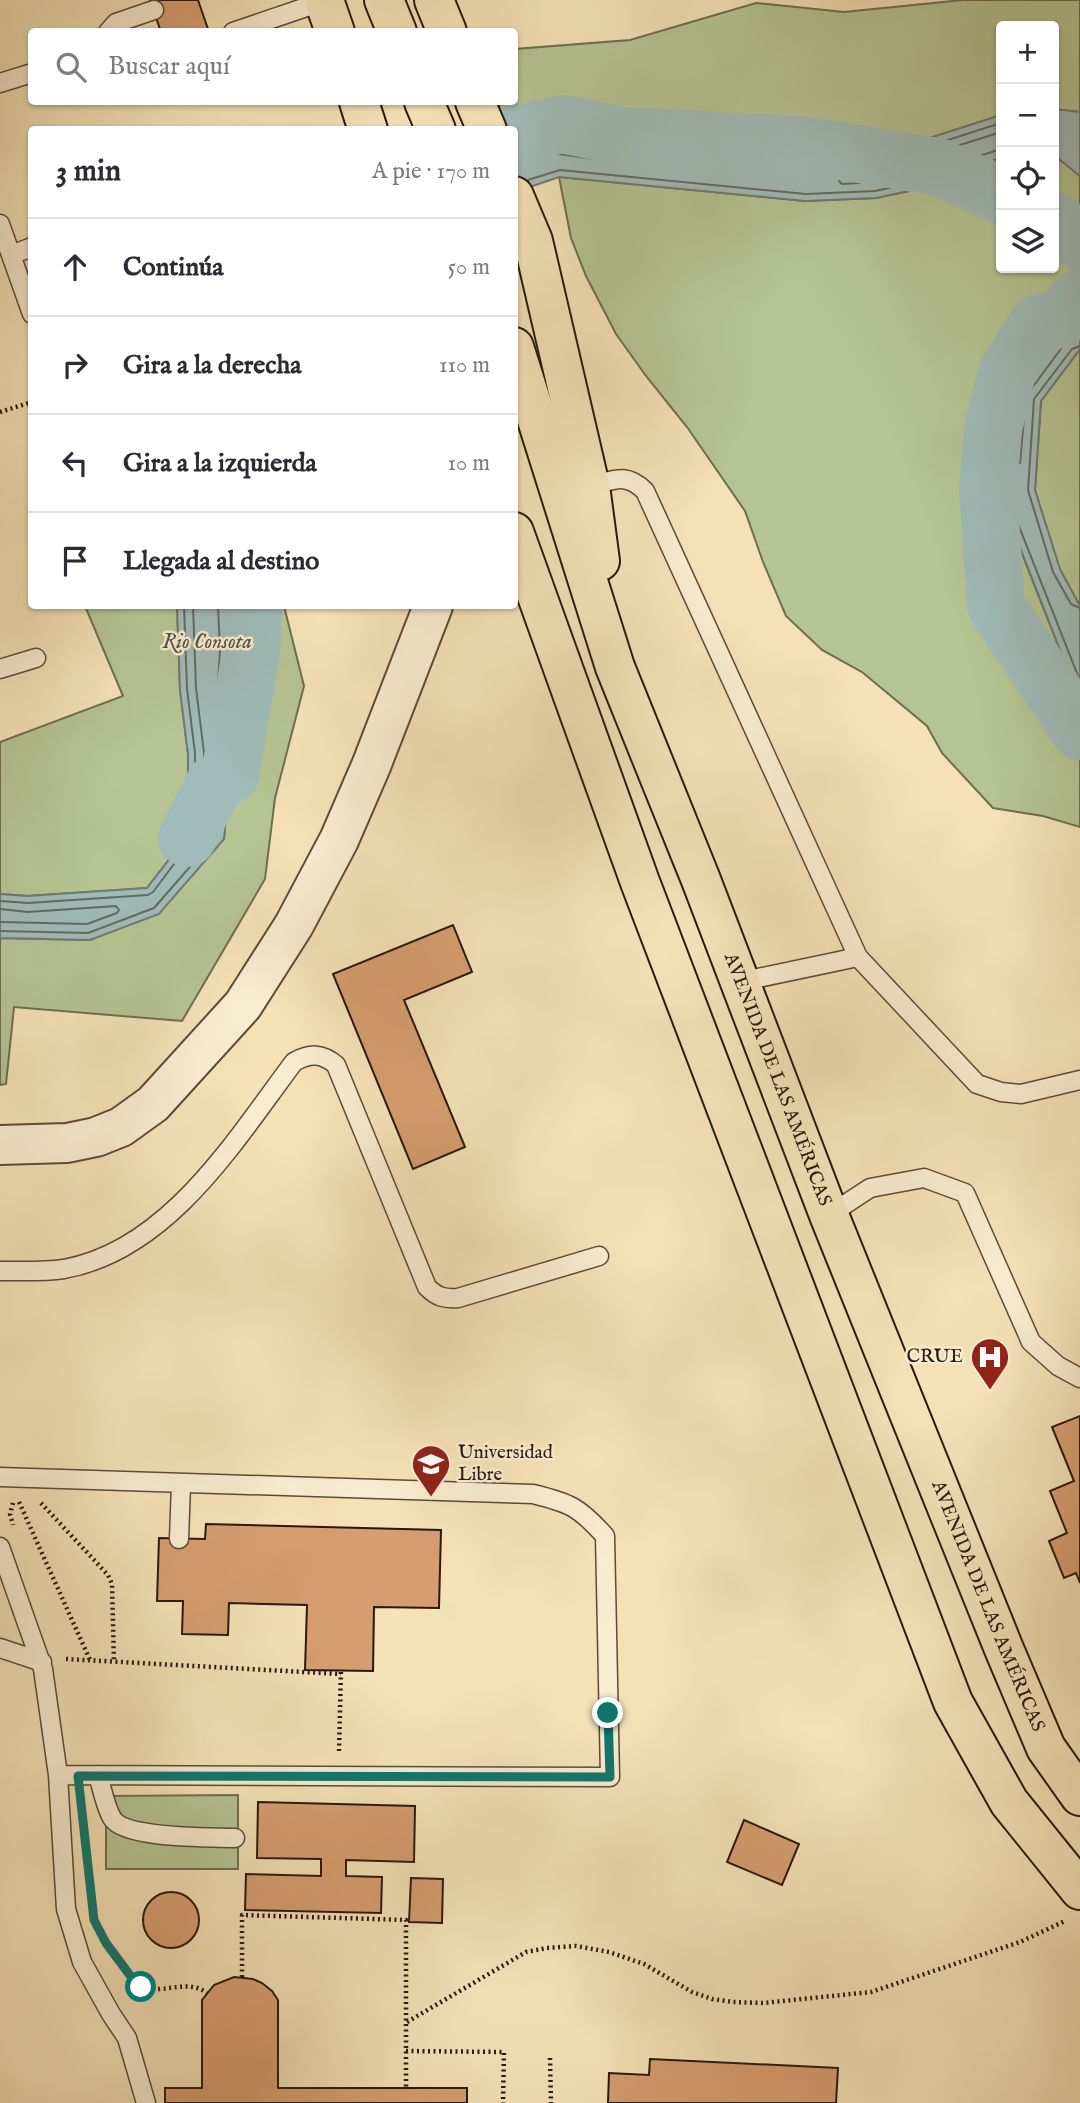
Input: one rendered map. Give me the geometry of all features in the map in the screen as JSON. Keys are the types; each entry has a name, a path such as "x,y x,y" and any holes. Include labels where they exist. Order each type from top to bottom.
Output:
{"highway":[{"path":"324,0 334,28"},
{"path":"384,0 395,28"},
{"path":"434,0 445,28"},
{"path":"360,105 368,126"},
{"path":"426,105 434,126"},
{"path":"476,105 485,126"},
{"path":"518,205 533,241 590,486 615,667"},
{"name":"AVENIDA DE LAS AMÉRICAS","path":"518,360 615,667 701,880 829,1215 1046,1748 1080,1796"},
{"path":"518,552 524,582 567,676 640,881 953,1702 1072,1906"}],"street":[{"path":"0,1145 67,1143 96,1137 121,1127 153,1104 243,1005 294,925 339,840 432,609"}],"lane":[{"path":"244,28 324,0"},
{"path":"112,28 116,23 153,10"},
{"path":"0,83 28,74"},
{"path":"0,223 28,303"},
{"path":"11,255 28,249"},
{"path":"590,486 625,478 636,482 645,491 858,957 976,1084 1001,1092 1021,1094 1080,1080"},
{"path":"0,669 36,658"},
{"path":"739,982 858,957"},
{"path":"0,1271 63,1269 106,1256 133,1242 178,1207 206,1177 295,1062 305,1056 317,1055 336,1065 426,1287 435,1296 445,1299 458,1298 599,1256"},
{"path":"829,1215 870,1188 924,1178 965,1194 1031,1342 1058,1366 1080,1378"},
{"path":"0,1477 533,1494 566,1502 587,1516 605,1536 610,1777 58,1775"},
{"path":"179,1539 181,1484"},
{"path":"0,1547 42,1662 58,1775 66,1909 82,1962 111,2014 128,2038 146,2103"},
{"path":"0,1648 42,1662"},
{"path":"98,1775 112,1818 121,1828 156,1834 235,1838"}],"path":[{"path":"0,412 28,403"},
{"path":"16,1534 10,1508 19,1496 90,1660"},
{"path":"40,1502 108,1576 112,1584 114,1662"},
{"path":"60,1659 341,1672 339,1777"},
{"path":"407,2022 526,1952 576,1946 609,1952 644,1965 692,1992 733,2003 806,2000 871,1992 1020,1942 1072,1906"},
{"path":"242,1977 242,1916 406,1920 406,2088"},
{"path":"100,1933 141,1987 154,1990 196,1986 207,1993"},
{"path":"406,2051 504,2052 503,2103"},
{"path":"550,2058 551,2103"}],"green space":[{"path":"963,0 1080,0 1080,112 1059,110 1059,21 996,21 996,117 874,156 824,163 640,158 518,141 518,126 501,126 498,115 500,105 518,105 518,49 630,40 756,3 844,12"},
{"path":"1059,159 1080,176 1080,290 1038,324 993,429 1004,508 1073,683 1080,693 1080,827 1043,816 993,808 942,753 927,726 862,672 822,650 786,616 745,511 687,427 616,334 586,276 571,238 559,177 805,201 876,198 947,183 996,166 996,273 1059,273"},
{"path":"1080,349 1080,606 1059,569 1035,490 1041,401"},
{"path":"86,609 177,609 180,690 188,754 188,835 147,888 27,896 0,894 0,742 123,696"},
{"path":"233,609 285,609 304,686 275,798 265,879 182,1021 14,1007 6,1084 0,1085 0,938 90,940 224,839 235,649"},
{"path":"238,1795 238,1869 106,1869 106,1796"}],"water":[{"path":"1059,110 1080,112 1080,176 1059,159"},
{"path":"996,117 996,166 947,183 876,198 805,201 559,177 518,191 518,142 640,158 824,163 874,156"},
{"path":"1080,290 1080,349 1041,401 1035,490 1060,569 1080,606 1080,693 1073,683 1004,507 993,429 1007,372 1038,324"},
{"name":"Rio Consota","path":"177,609 233,609 235,649 230,775 224,839 159,914 90,940 0,938 0,894 27,896 147,888 188,835 188,754 180,690"}],"building":[{"path":"150,0 198,0 208,28 160,28"},
{"path":"453,925 472,972 404,1000 465,1147 413,1169 333,974"},
{"path":"1080,1416 1080,1583 1076,1573 1064,1578 1049,1541 1067,1533 1050,1491 1074,1481 1052,1427"},
{"path":"206,1524 441,1530 439,1608 374,1607 373,1671 305,1670 307,1605 229,1603 228,1635 182,1634 183,1601 157,1601 159,1538 205,1539"},
{"path":"258,1802 415,1806 414,1862 346,1860 346,1876 382,1877 381,1913 245,1910 246,1874 321,1876 321,1859 257,1858"},
{"path":"744,1820 799,1844 782,1885 727,1862"},
{"path":"411,1878 443,1879 442,1923 409,1922"},
{"path":"165,1892 177,1892 191,1900 199,1914 197,1931 191,1940 177,1948 165,1948 148,1936 143,1926 143,1914 155,1897"},
{"path":"234,1977 262,1983 278,2000 278,2088 467,2088 467,2103 165,2103 165,2088 202,2088 202,2000 214,1985"},
{"path":"650,2059 838,2068 836,2103 608,2103 609,2073 649,2075"}],"waterway":[{"path":"518,134 562,124 622,136 803,145 938,167 996,193"},
{"path":"1059,224 1080,242"},
{"path":"1080,297 1060,319 1038,324 1007,372 993,429 988,488 996,606 1080,731"},
{"path":"187,838 215,783 230,775 251,653 253,609"}],"place":[{"name":"CRUE","path":"990,1391"},
{"name":"Universidad Libre","path":"431,1498"}],"route":[{"path":"141,1987 106,1943 94,1920 78,1776 610,1777 608,1713"}]}
